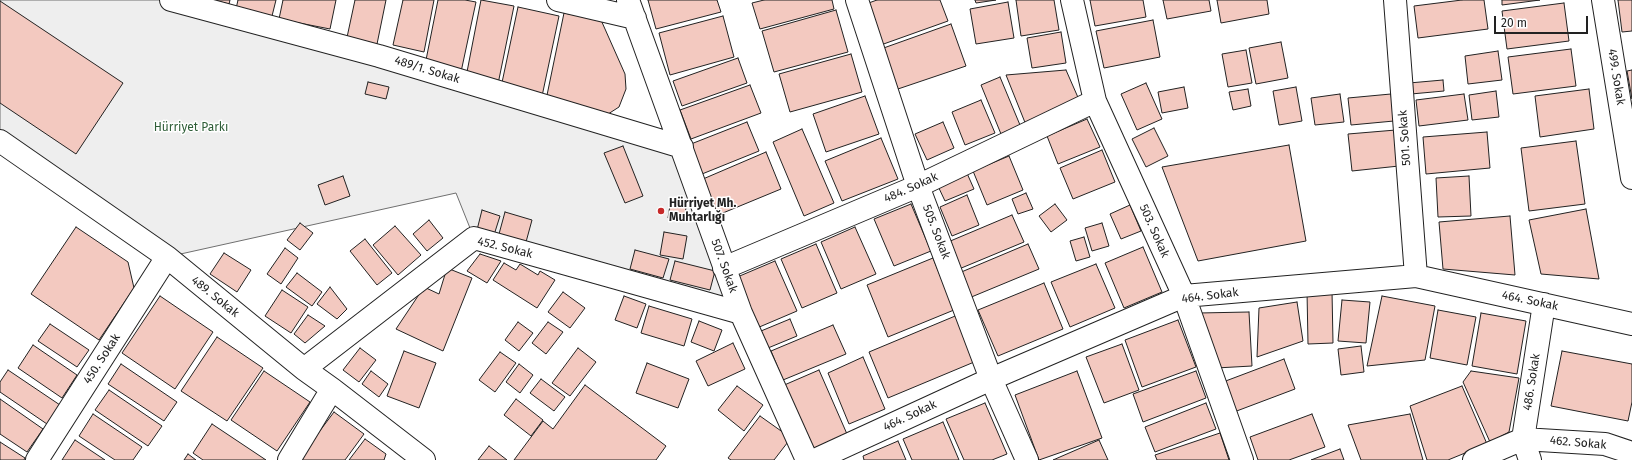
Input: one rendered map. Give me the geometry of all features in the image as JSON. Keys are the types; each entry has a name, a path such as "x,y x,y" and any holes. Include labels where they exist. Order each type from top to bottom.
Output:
{"street":[{"name":"489/1. Sokak","path":"171,0 379,56 682,147"},
{"path":"558,0 631,9"},
{"name":"505. Sokak","path":"857,0 918,186 991,379 1027,460"},
{"name":"503. Sokak","path":"1072,0 1095,101 1184,296 1242,460"},
{"name":"501. Sokak","path":"1395,0 1416,276"},
{"name":"499. Sokak","path":"1603,0 1632,178"},
{"name":"507. Sokak","path":"631,9 741,313 807,459"},
{"name":"484. Sokak","path":"724,268 918,186 1095,101"},
{"name":"489. Sokak","path":"0,141 167,257 415,457"},
{"name":"452. Sokak","path":"304,369 474,238 741,313"},
{"name":"450. Sokak","path":"37,460 167,257"},
{"name":"464. Sokak","path":"807,459 1184,296 1416,276 1632,324"},
{"name":"486. Sokak","path":"1530,460 1523,439 1544,304"},
{"path":"289,460 332,389"},
{"path":"1474,460 1523,439"},
{"name":"462. Sokak","path":"1523,439 1605,444 1632,453"}],"green space":[{"name":"Hürriyet Parkı","path":"0,0 183,0 682,147 741,313 474,238 456,193 167,257 0,141"}],"building":[{"path":"213,0 230,0 229,4"},
{"path":"238,0 276,0 272,16 236,9"},
{"path":"283,0 336,0 330,29 279,19"},
{"path":"355,0 386,0 376,49 346,42"},
{"path":"403,0 434,0 424,52 393,45"},
{"path":"438,0 465,0 476,2 461,72 425,65"},
{"path":"481,0 514,6 498,84 466,77"},
{"path":"648,0 717,0 721,12 656,29"},
{"path":"764,0 832,0 834,9 760,29 752,3"},
{"path":"877,0 940,0 948,21 878,46 863,5"},
{"path":"975,0 996,0 976,3"},
{"path":"1016,0 1054,0 1059,30 1021,36"},
{"path":"1090,0 1143,0 1146,17 1095,26"},
{"path":"1163,0 1209,0 1211,11 1167,19"},
{"path":"1217,0 1267,0 1269,14 1221,23"},
{"path":"1462,0 1484,0 1488,29 1418,38 1414,6"},
{"path":"1502,0 1540,0 1502,5"},
{"path":"1618,0 1632,0 1632,31 1622,32"},
{"path":"0,1 123,83 76,154 0,103"},
{"path":"1008,2 1014,38 976,44 970,9"},
{"path":"1564,3 1569,41 1507,49 1502,11"},
{"path":"518,7 559,16 541,101 500,92"},
{"path":"836,10 848,52 774,72 762,31"},
{"path":"564,13 601,20 625,74 626,89 619,107 605,116 546,100"},
{"path":"723,16 734,57 670,75 659,33"},
{"path":"1153,20 1160,57 1104,68 1096,31"},
{"path":"951,24 966,66 892,91 878,50"},
{"path":"1061,32 1066,63 1032,68 1027,38"},
{"path":"1281,42 1288,78 1256,84 1249,48"},
{"path":"1571,49 1576,86 1513,94 1508,57"},
{"path":"1246,50 1252,83 1228,87 1222,54"},
{"path":"1498,51 1502,80 1468,84 1465,56"},
{"path":"851,54 862,92 790,112 779,74"},
{"path":"738,58 747,83 682,106 673,81"},
{"path":"1066,70 1080,102 1026,125 1006,75"},
{"path":"1632,70 1632,99 1627,71"},
{"path":"1000,77 1020,125 1001,134 981,85"},
{"path":"1443,80 1444,91 1411,94 1409,83"},
{"path":"368,82 389,87 386,99 365,94"},
{"path":"1146,83 1162,119 1137,130 1121,94"},
{"path":"750,85 761,113 691,139 680,110"},
{"path":"1184,87 1188,108 1162,113 1158,92"},
{"path":"1296,87 1302,121 1279,125 1273,91"},
{"path":"1248,89 1251,106 1233,110 1229,92"},
{"path":"1589,89 1594,129 1540,137 1535,96"},
{"path":"1496,91 1499,117 1472,120 1469,95"},
{"path":"1340,94 1344,122 1315,125 1311,98"},
{"path":"1391,94 1394,121 1351,125 1348,98"},
{"path":"1464,94 1468,120 1419,126 1416,100"},
{"path":"865,96 879,134 826,152 813,114"},
{"path":"981,100 995,133 965,145 952,112"},
{"path":"1087,119 1100,147 1058,164 1047,136"},
{"path":"747,122 759,151 702,174 691,144"},
{"path":"943,122 954,148 927,160 915,134"},
{"path":"1154,128 1168,156 1146,167 1132,139"},
{"path":"802,129 834,203 804,216 773,142"},
{"path":"1396,130 1399,166 1352,171 1348,134"},
{"path":"1487,132 1490,168 1426,174 1423,137"},
{"path":"881,138 898,179 842,201 825,161"},
{"path":"1576,141 1585,204 1529,211 1521,148"},
{"path":"1289,145 1306,241 1198,261 1162,167"},
{"path":"623,146 643,196 625,203 604,153"},
{"path":"1102,150 1115,182 1073,199 1060,168"},
{"path":"766,152 781,189 718,215 703,179"},
{"path":"1009,156 1023,190 987,205 973,171"},
{"path":"966,171 974,189 945,201 937,184"},
{"path":"343,176 350,196 325,205 318,185"},
{"path":"1469,176 1471,216 1438,217 1436,178"},
{"path":"1026,193 1033,209 1018,214 1012,199"},
{"path":"967,195 979,225 952,236 940,207"},
{"path":"671,199 687,201 684,221 668,218"},
{"path":"911,204 931,251 894,266 874,219"},
{"path":"1055,204 1067,220 1051,232 1039,216"},
{"path":"1130,205 1141,231 1121,239 1110,214"},
{"path":"1586,209 1599,279 1541,274 1529,220"},
{"path":"482,210 500,216 494,235 477,230"},
{"path":"505,212 532,220 526,242 499,234"},
{"path":"1012,215 1024,242 959,269 948,242"},
{"path":"1510,216 1515,275 1443,269 1439,222"},
{"path":"429,220 443,238 427,251 413,234"},
{"path":"300,223 313,233 300,250 287,240"},
{"path":"1102,223 1109,246 1092,251 1085,228"},
{"path":"395,226 421,255 398,275 373,245"},
{"path":"76,227 128,262 134,288 99,340 31,294"},
{"path":"855,227 876,274 841,289 821,242"},
{"path":"664,232 687,236 683,259 660,255"},
{"path":"1084,237 1090,257 1076,261 1070,241"},
{"path":"365,239 392,273 377,285 350,251"},
{"path":"816,244 837,293 802,308 781,259"},
{"path":"1028,244 1039,269 969,298 959,273"},
{"path":"1143,247 1162,292 1124,308 1105,263"},
{"path":"285,248 298,258 281,284 267,274"},
{"path":"635,250 669,259 663,278 630,269"},
{"path":"224,253 251,270 237,292 210,274"},
{"path":"480,254 501,261 487,283 467,271"},
{"path":"933,258 954,310 888,337 867,285"},
{"path":"675,261 715,271 710,290 670,280"},
{"path":"775,261 797,311 757,328 735,278"},
{"path":"504,263 516,270 520,264 538,275 540,271 555,280 537,308 493,280"},
{"path":"1096,264 1115,308 1070,327 1051,282"},
{"path":"447,268 472,278 443,351 396,329 424,287 439,294"},
{"path":"297,273 322,292 312,306 286,287"},
{"path":"1044,283 1063,329 998,356 978,310"},
{"path":"330,287 347,309 337,319 317,304"},
{"path":"282,290 308,307 291,333 265,316"},
{"path":"1307,291 1332,291 1333,343 1308,344"},
{"path":"563,292 585,308 570,328 548,312"},
{"path":"160,296 213,332 175,389 122,353"},
{"path":"624,296 646,304 637,328 615,320"},
{"path":"1382,296 1435,306 1425,360 1367,366"},
{"path":"1342,300 1370,302 1366,343 1338,341"},
{"path":"1297,302 1303,341 1257,357 1259,308"},
{"path":"649,306 692,319 684,346 641,333"},
{"path":"1438,310 1476,317 1467,365 1430,358"},
{"path":"1249,312 1252,366 1216,368 1199,313"},
{"path":"1481,313 1526,321 1517,374 1472,366"},
{"path":"960,314 979,360 888,398 869,352"},
{"path":"308,315 325,326 305,343 294,334"},
{"path":"790,319 797,336 768,348 761,331"},
{"path":"1178,320 1196,367 1142,387 1125,340"},
{"path":"699,321 722,330 714,351 691,342"},
{"path":"518,322 533,333 519,351 505,340"},
{"path":"548,322 563,332 546,354 532,343"},
{"path":"50,324 89,350 77,367 38,341"},
{"path":"833,325 846,354 783,380 771,351"},
{"path":"217,337 263,368 227,421 181,391"},
{"path":"733,343 745,369 708,386 696,361"},
{"path":"1122,344 1139,390 1104,403 1086,357"},
{"path":"33,345 77,375 62,398 18,368"},
{"path":"1361,346 1364,372 1341,375 1338,349"},
{"path":"360,348 376,360 359,382 343,370"},
{"path":"578,348 596,362 570,396 552,383"},
{"path":"404,351 436,363 419,408 387,396"},
{"path":"1562,351 1632,364 1632,402 1628,421 1551,406"},
{"path":"500,352 516,363 495,392 479,380"},
{"path":"863,357 885,409 849,424 828,373"},
{"path":"1284,359 1295,389 1234,412 1223,382"},
{"path":"647,363 689,379 678,408 636,393"},
{"path":"121,364 177,402 164,421 108,384"},
{"path":"519,364 533,375 520,393 506,382"},
{"path":"8,370 60,405 47,424 0,392 0,382"},
{"path":"819,370 847,434 810,450 782,386"},
{"path":"264,371 310,402 277,451 231,420"},
{"path":"371,371 388,384 379,397 362,384"},
{"path":"1077,371 1102,438 1039,460 1015,395"},
{"path":"1196,371 1206,398 1143,422 1133,394"},
{"path":"1471,371 1519,378 1509,432 1490,442 1463,382"},
{"path":"541,379 565,397 554,411 530,393"},
{"path":"585,385 666,446 656,460 514,460 543,421 553,429"},
{"path":"737,386 763,405 744,431 718,410"},
{"path":"1462,386 1487,444 1448,460 1427,460 1410,406"},
{"path":"109,390 162,426 148,446 95,410"},
{"path":"0,399 43,429 27,452 0,434"},
{"path":"516,399 543,420 531,436 504,415"},
{"path":"985,403 1007,454 992,460 964,460 946,419"},
{"path":"1206,403 1216,429 1155,452 1145,427"},
{"path":"334,412 364,434 345,460 298,460"},
{"path":"93,414 142,447 133,460 115,460 79,436"},
{"path":"1312,414 1325,447 1289,460 1258,460 1250,437"},
{"path":"1410,414 1423,460 1361,460 1348,425"},
{"path":"760,416 791,438 774,460 731,460 728,458"},
{"path":"943,422 959,460 912,460 903,439"},
{"path":"212,424 266,460 203,460 193,453"},
{"path":"1220,433 1229,460 1157,460 1155,455"},
{"path":"365,439 386,454 384,460 349,460"},
{"path":"75,440 105,460 62,460"},
{"path":"1099,440 1108,460 1053,460"},
{"path":"898,441 906,460 864,460 863,456"},
{"path":"0,442 25,458 24,460 0,460"},
{"path":"489,446 507,460 478,460"},
{"path":"1340,449 1344,460 1311,460"},
{"path":"188,454 196,460 184,460"}],"place":[{"name":"Hürriyet Mh. Muhtarlığı","path":"661,211"}]}
